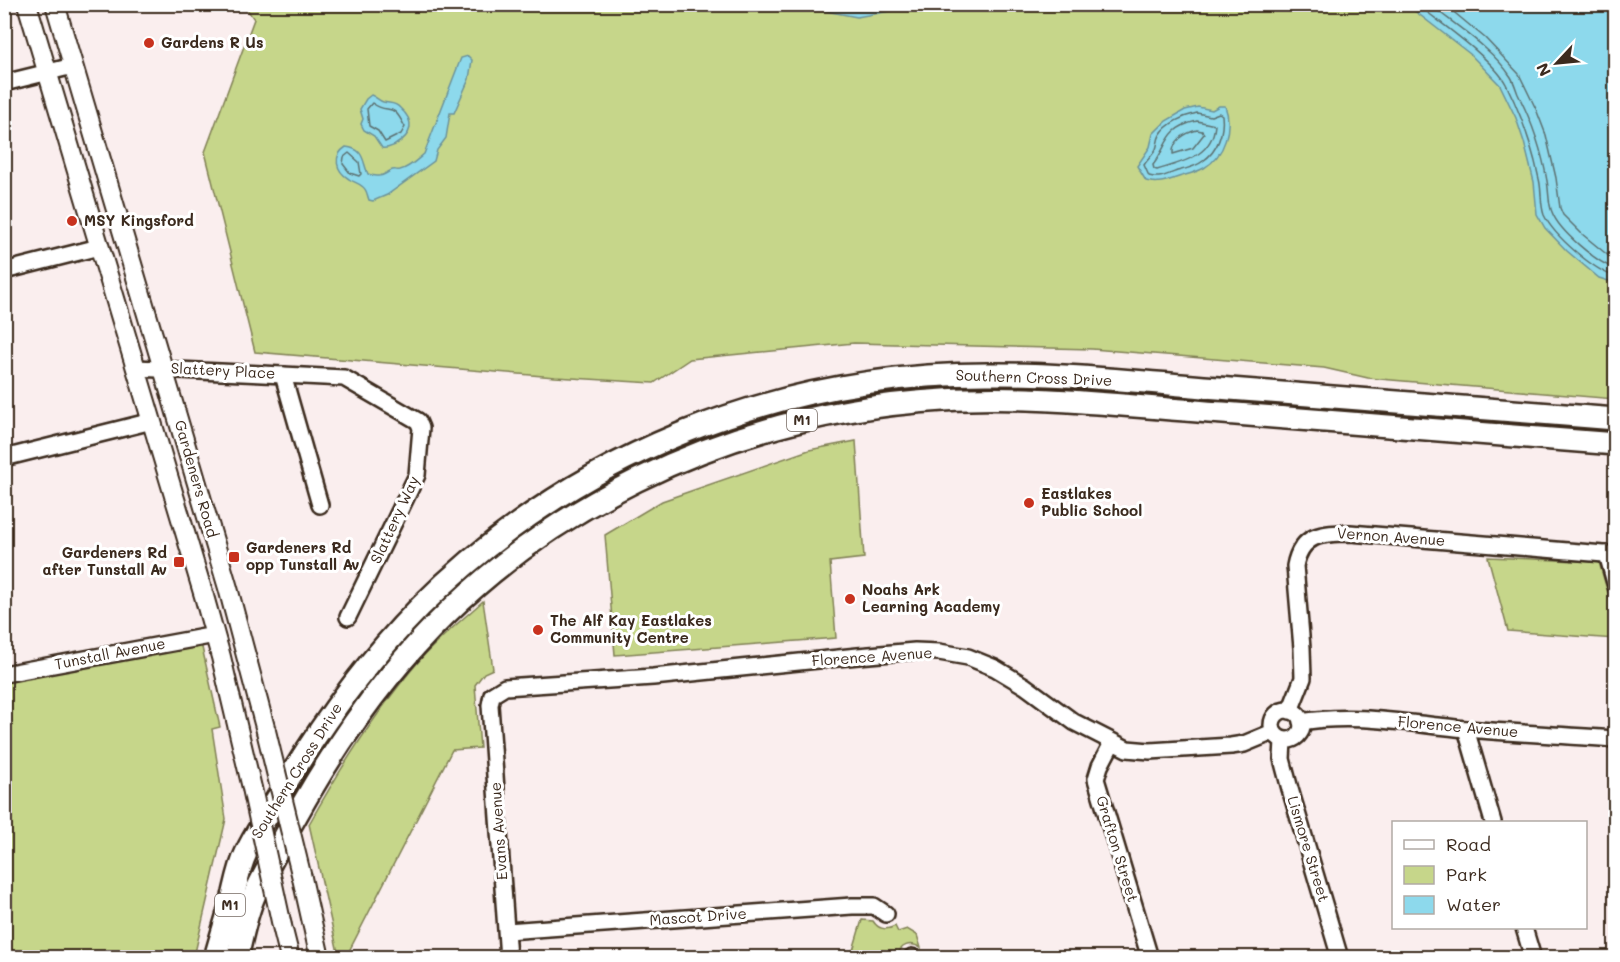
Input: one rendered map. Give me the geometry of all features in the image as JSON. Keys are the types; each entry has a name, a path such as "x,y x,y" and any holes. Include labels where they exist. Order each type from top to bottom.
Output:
{"highway":[{"name":"Southern Cross Drive","path":"215,957 246,853 298,762 339,702 395,633 443,584 501,535 562,494 617,462 674,436 733,414 797,395 861,383 929,376 987,374 1160,384 1616,419"},
{"name":"Southern Cross Drive","path":"237,957 254,895 306,796 371,699 412,648 438,621 500,566 556,526 634,480 694,453 796,421 862,408 946,399 1058,400 1616,444"}],"main road":[{"name":"Gardeners Road","path":"27,4 215,635 290,957"},
{"name":"Gardeners Road","path":"55,4 228,588 266,731 320,957"}],"street":[{"path":"4,83 74,66"},
{"path":"4,271 99,247"},
{"name":"Slattery Place","path":"136,368 283,375 320,505"},
{"name":"Slattery Way","path":"283,375 344,378 417,421 421,428 417,475 348,616"},
{"path":"4,458 152,421"},
{"name":"Vernon Avenue","path":"1296,716 1303,678 1295,566 1297,556 1310,539 1329,533 1350,533 1611,555"},
{"path":"1611,555 1616,586"},
{"name":"Tunstall Avenue","path":"4,674 215,635"},
{"name":"Florence Avenue","path":"490,705 492,695 505,687 653,677 915,651 968,657 995,668 1025,686 1074,722 1112,742 1140,751 1231,746 1278,736"},
{"name":"Evans Avenue","path":"490,705 508,957"},
{"path":"1281,711 1296,716 1300,732 1298,736 1288,741 1278,736 1272,723 1273,718 1281,711"},
{"name":"Florence Avenue","path":"1296,716 1346,717 1466,729 1616,739"},
{"path":"1466,729 1493,821"},
{"name":"Lismore Street","path":"1278,736 1290,789 1340,957"},
{"name":"Grafton Street","path":"1112,742 1096,779 1150,957"},
{"name":"Mascot Drive","path":"507,931 852,906 874,906 886,915"},
{"path":"1525,929 1533,957"}],"green space":[{"path":"244,5 1527,5 1615,251 1615,399 1368,378 1324,368 1092,349 854,343 690,359 654,383 255,352 205,152 254,19"},
{"path":"856,441 864,558 830,562 836,638 615,655 605,535 662,501 809,450"},
{"path":"1488,557 1599,562 1615,617 1615,639 1508,631"},
{"path":"483,601 493,669 484,673 475,685 480,748 452,750 346,957 339,957 309,824 360,740 403,680 434,645"},
{"path":"201,643 220,727 212,729 226,819 194,957 5,958 5,682"},
{"path":"862,920 873,921 882,928 895,926 898,932 907,929 917,935 921,948 906,945 897,957 851,957"}],"water":[{"path":"767,5 923,5 857,17 810,8 785,10"},
{"path":"1407,5 1615,5 1615,283 1599,278 1567,251 1545,228 1537,214 1534,182 1524,142 1516,118 1500,85 1470,54"},
{"path":"468,56 472,60 469,79 454,113 450,113 446,138 437,150 434,161 387,195 373,201 369,200 360,184 341,172 337,163 339,155 346,147 357,150 362,156 368,174 375,176 403,169 413,163 424,154 461,58"},
{"path":"371,95 396,105 408,118 410,128 408,133 395,145 382,148 374,136 364,130 361,124 363,119 360,109"},
{"path":"1225,106 1227,132 1222,149 1211,163 1199,171 1168,180 1146,181 1137,166 1150,147 1153,134 1166,121 1185,110 1198,107 1212,110"}],"place":[{"name":"Gardens R Us","path":"149,43"},
{"name":"MSY Kingsford","path":"72,221"},
{"name":"Eastlakes Public School","path":"1029,503"},
{"name":"Gardeners Rd opp Tunstall Av","path":"234,557"},
{"name":"Gardeners Rd after Tunstall Av","path":"179,562"},
{"name":"Noahs Ark Learning Academy","path":"850,599"},
{"name":"The Alf Kay Eastlakes Community Centre","path":"538,630"}]}
